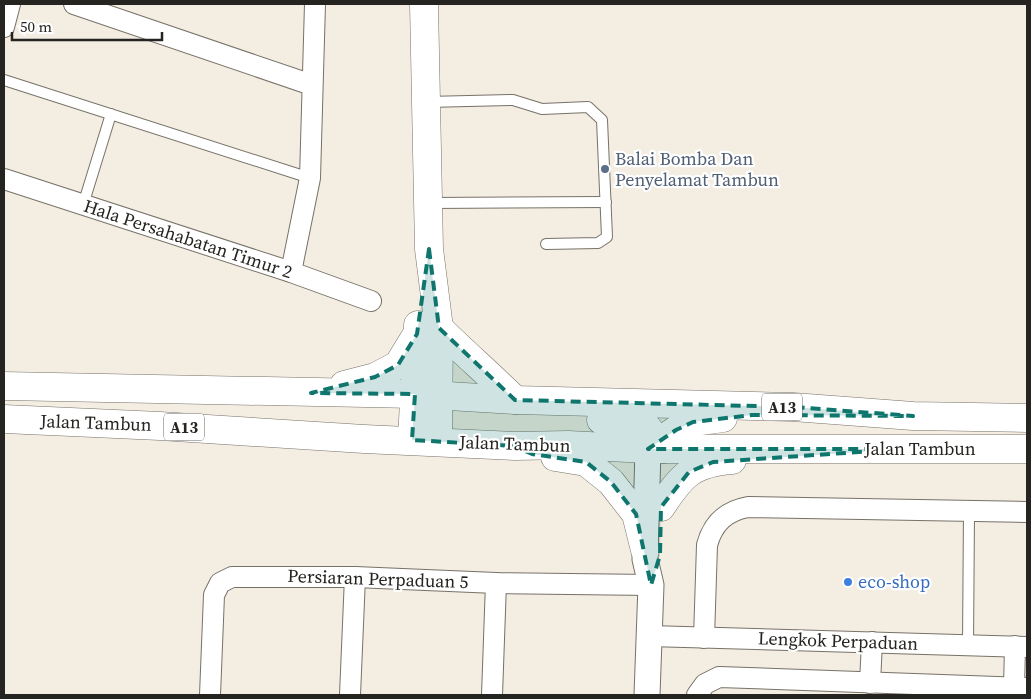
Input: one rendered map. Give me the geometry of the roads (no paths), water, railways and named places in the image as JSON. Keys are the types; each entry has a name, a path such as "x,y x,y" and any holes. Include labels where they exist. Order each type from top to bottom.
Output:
{"main road":[{"path":"424,4 429,249 425,441"},
{"path":"311,393 375,377 398,365 428,331"},
{"path":"428,331 467,356 494,379 526,400 567,416 584,420 632,421 646,426 657,447 676,430 693,422 742,416 913,416"},
{"name":"Jalan Tambun","path":"4,386 427,395 526,400 793,407 913,416 1027,418"},
{"path":"4,406 54,412 110,425"},
{"name":"Jalan Tambun","path":"4,419 515,446 1027,449"},
{"path":"515,446 532,454 586,462 611,482 636,514 645,550"},
{"path":"661,507 675,486 689,472 713,462 903,449"}],"street":[{"path":"4,27 10,4"},
{"path":"74,4 312,85"},
{"path":"291,272 310,178 315,4"},
{"name":"Hala Persahabatan Timur 2","path":"4,179 291,272 371,301"},
{"path":"650,586 660,555 661,507 657,447"},
{"path":"647,695 650,586 645,550 657,447"},
{"path":"704,638 707,545 713,528 732,511 748,507 1027,512"},
{"name":"Persiaran Perpaduan 5","path":"210,695 214,595 216,588 225,579 241,577 355,577 496,583 650,586"},
{"path":"350,695 355,577"},
{"path":"492,695 496,583"},
{"name":"Lengkok Perpaduan","path":"649,636 1021,646"},
{"path":"870,683 872,642"},
{"path":"697,695 706,684 719,677 870,683 965,691 1021,688 1021,646"}],"lane":[{"path":"4,80 310,178"},
{"path":"426,102 513,100 542,109 588,108 602,120 607,237 598,243 546,244"},
{"path":"83,205 111,114"},
{"path":"428,203 606,202"},
{"path":"968,645 969,511"}],"place":[{"name":"Balai Bomba Dan Penyelamat Tambun","path":"605,169"},
{"name":"eco-shop","path":"848,582"}]}
